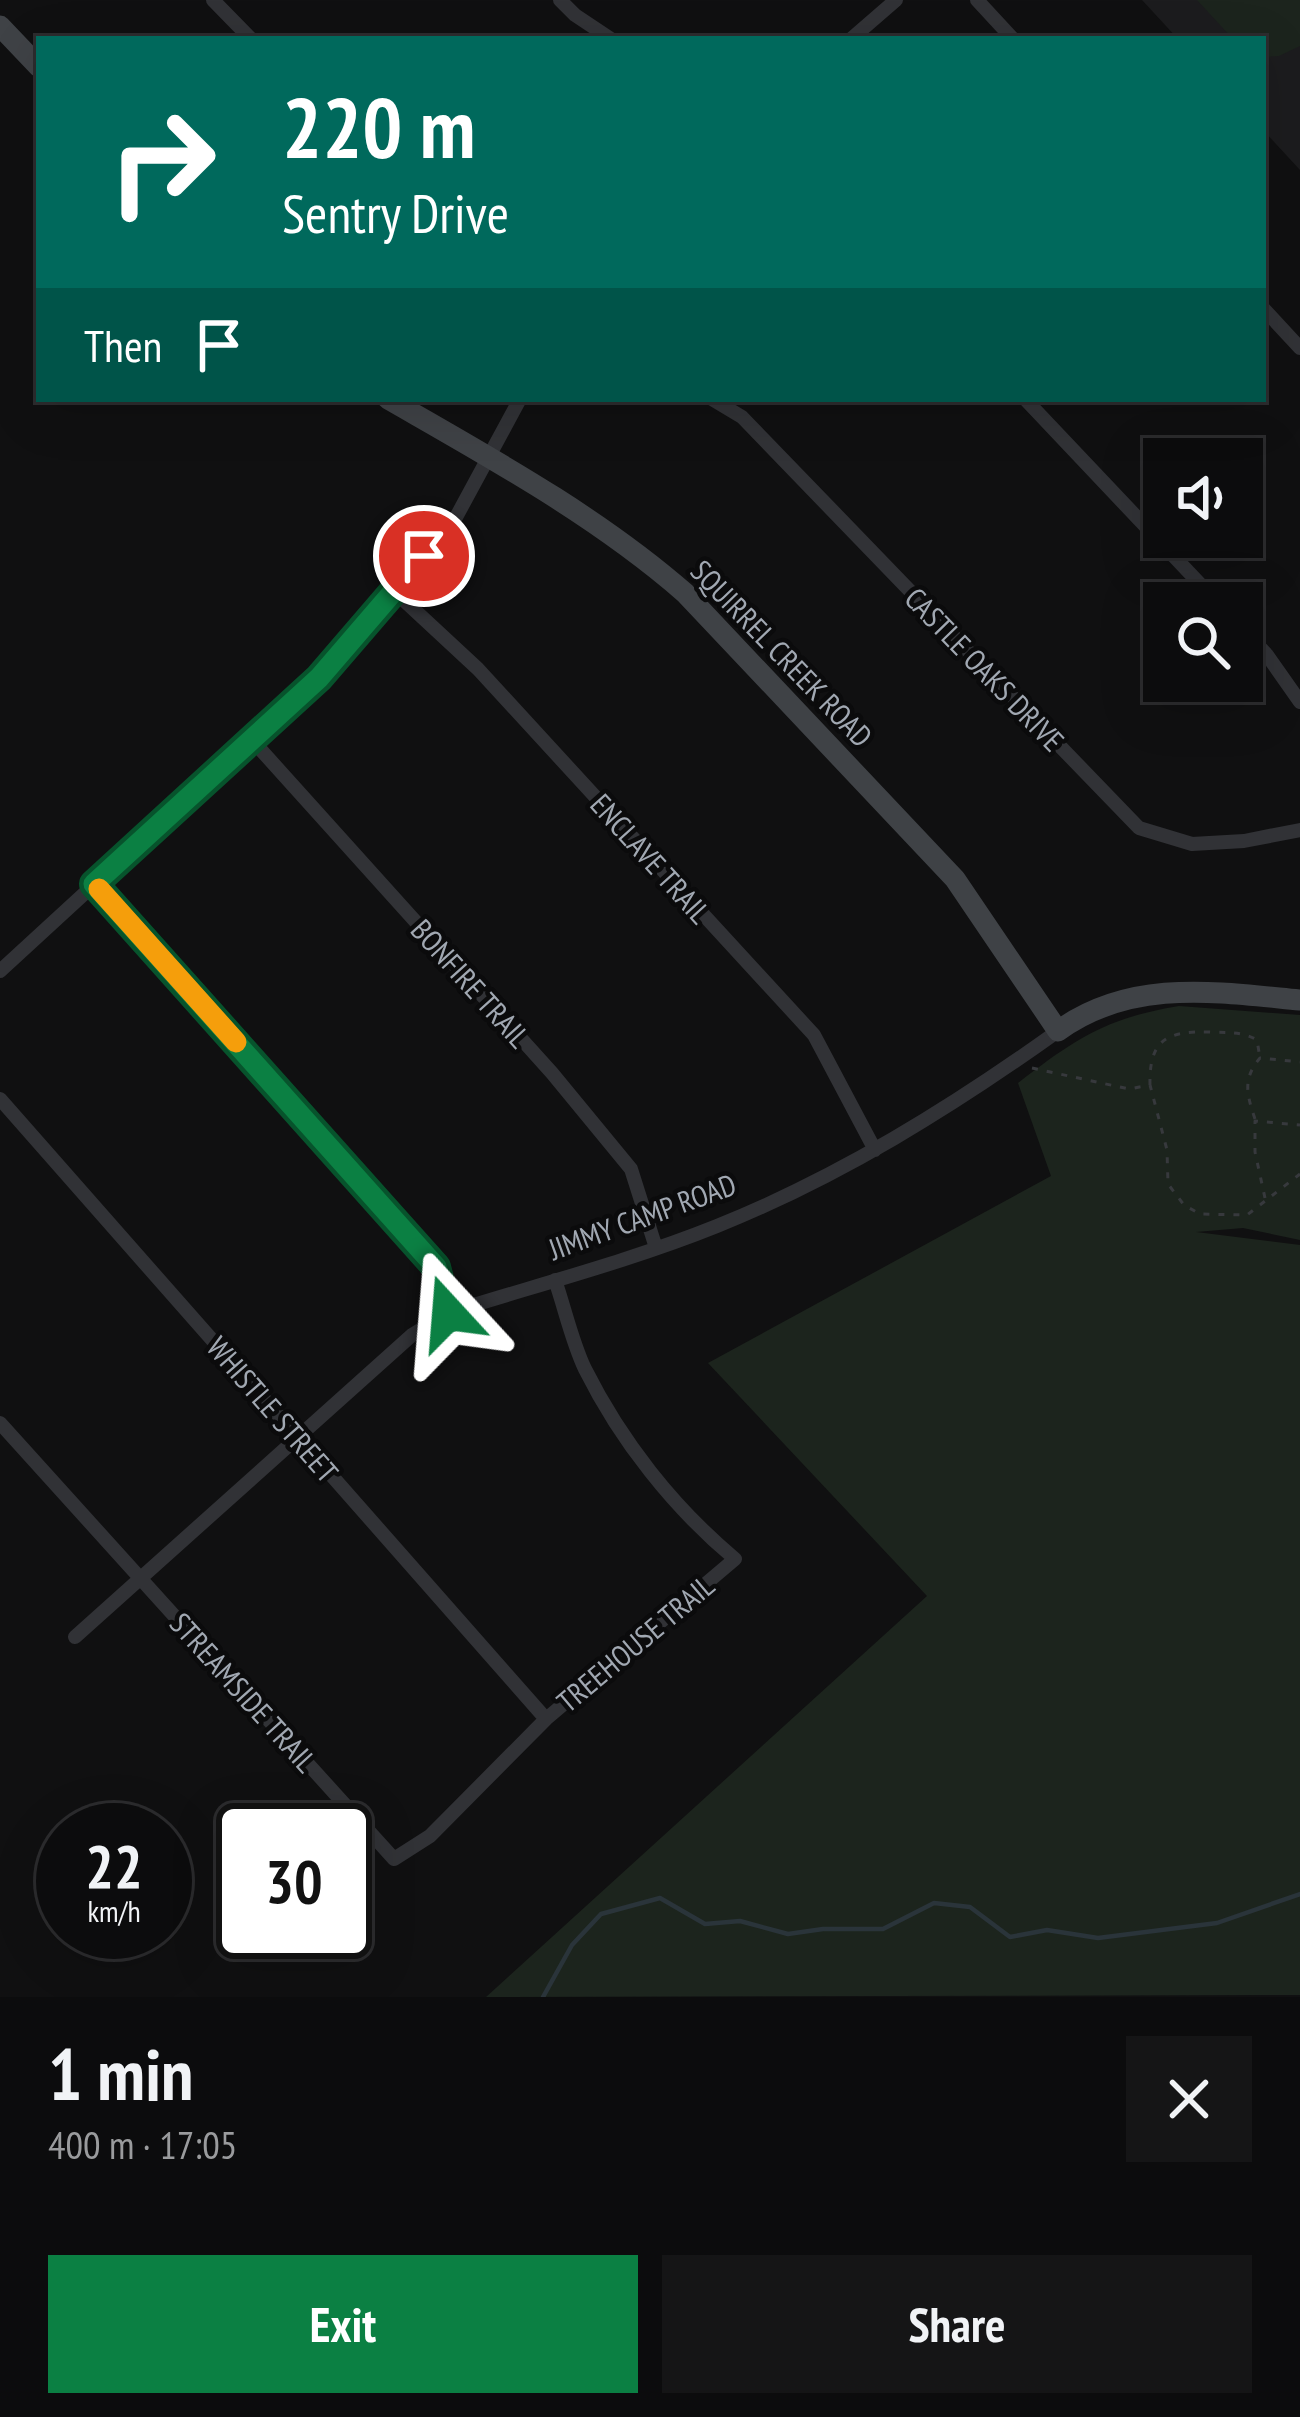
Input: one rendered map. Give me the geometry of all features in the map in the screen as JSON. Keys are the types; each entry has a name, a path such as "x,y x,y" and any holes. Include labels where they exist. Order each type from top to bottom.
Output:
{"street":[{"path":"213,0 248,36"},
{"path":"560,0 606,36"},
{"path":"854,36 896,0"},
{"path":"977,0 1010,36"},
{"path":"0,26 36,64"},
{"path":"1266,311 1300,348"},
{"name":"SQUIRREL CREEK ROAD","path":"393,402 489,457 653,565 685,593 956,879 1058,1031"},
{"path":"0,971 319,678 454,521 518,402"},
{"name":"CASTLE OAKS DRIVE","path":"717,402 742,417 1138,828 1192,844 1244,841 1300,830"},
{"path":"1028,402 1198,582"},
{"name":"ENCLAVE TRAIL","path":"394,591 478,669 814,1035 875,1150"},
{"path":"1263,651 1300,702"},
{"name":"BONFIRE TRAIL","path":"251,740 552,1073 631,1169 656,1248"},
{"path":"94,884 436,1267 448,1313"},
{"name":"JIMMY CAMP ROAD","path":"75,1637 412,1335 448,1313 720,1225 875,1150 1058,1031 1131,997 1190,989 1300,1000"},
{"name":"WHISTLE STREET","path":"0,1100 546,1718"},
{"name":"TREEHOUSE TRAIL","path":"394,1858 430,1836 546,1718 735,1559 705,1534 634,1453 583,1365 555,1280"},
{"name":"STREAMSIDE TRAIL","path":"0,1423 394,1858"}],"path":[{"path":"1265,1200 1255,1152 1255,1121 1246,1091 1249,1071 1260,1058 1257,1040 1246,1033 1176,1031 1159,1044 1150,1066 1150,1085 1167,1150 1168,1184 1184,1205 1200,1214 1247,1215 1300,1174"},
{"path":"1260,1058 1300,1062"},
{"path":"1012,1064 1129,1089 1150,1085"},
{"path":"1255,1121 1300,1125"}],"shaded area":[{"path":"1142,0 1300,0 1300,170 1266,133 1266,36 1175,36"},
{"path":"1197,0 1300,0 1300,46 1266,57 1266,36 1230,36"},
{"path":"1179,1006 1300,1015 1300,1240 1243,1228 1196,1232 1300,1245 1300,1995 486,1997 927,1596 708,1363 1051,1176 1018,1083 1092,1032"}],"waterway":[{"path":"543,1997 572,1945 601,1914 660,1898 705,1924 740,1921 788,1934 883,1929 934,1903 970,1907 1010,1937 1047,1930 1098,1938 1217,1923 1300,1894"}],"slow traffic":[{"path":"99,889 236,1042"}],"route":[{"path":"424,556 319,678 94,884 436,1267 448,1313"}]}
